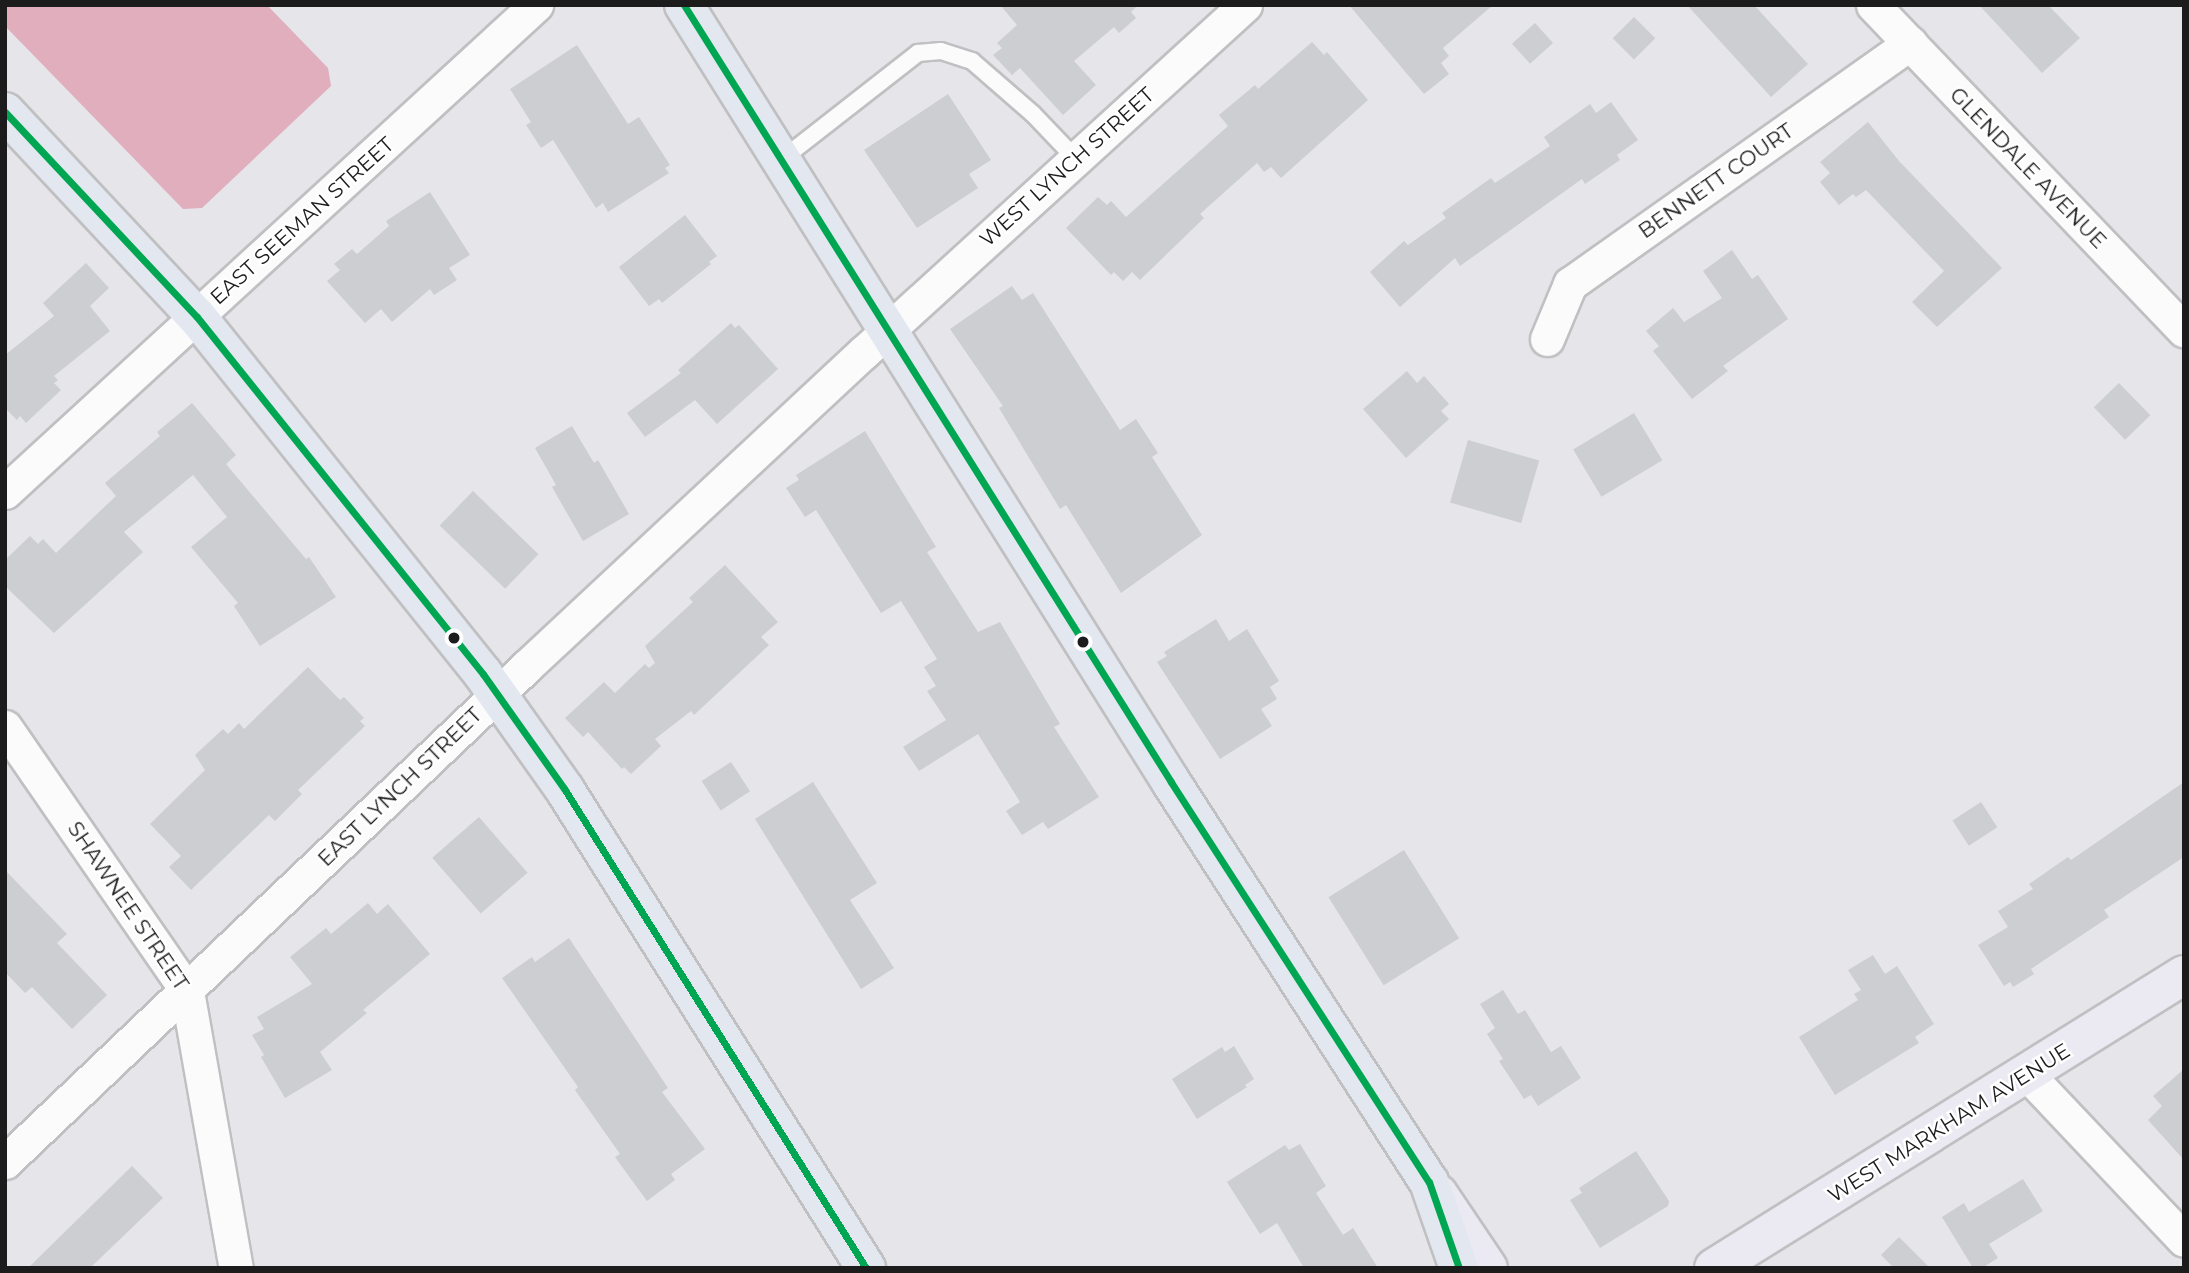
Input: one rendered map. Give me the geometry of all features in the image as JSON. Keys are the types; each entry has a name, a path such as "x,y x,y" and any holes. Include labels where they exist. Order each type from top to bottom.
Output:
{"main road":[{"path":"684,5 1171,782 1429,1182 1459,1268"},
{"path":"5,112 197,317 497,694 565,790 866,1268"}],"street":[{"name":"EAST SEEMAN STREET","path":"5,492 536,5"},
{"name":"WEST LYNCH STREET","path":"889,329 1245,5"},
{"name":"GLENDALE AVENUE","path":"1873,5 2184,330"},
{"name":"BENNETT COURT","path":"1547,339 1570,284 1910,43"},
{"name":"EAST LYNCH STREET","path":"5,1162 497,694 889,329"},
{"name":"SHAWNEE STREET","path":"5,727 187,991 236,1268"},
{"name":"WEST MARKHAM AVENUE","path":"1714,1268 2184,975"},
{"path":"2027,1074 2184,1240"},
{"path":"1429,1182 1488,1268"}],"lane":[{"path":"781,160 918,53 941,51 972,61 1033,114 1075,158"}],"shaded area":[{"path":"5,5 267,5 328,68 331,86 202,208 183,209 5,26"}],"building":[{"path":"1000,5 1138,5 1131,12 1136,18 1119,33 1114,27 1074,61 1096,85 1063,115 1020,68 1012,75 993,55 1002,48 997,43 1017,25"},
{"path":"1349,5 1493,5 1443,48 1449,56 1441,63 1449,74 1424,94"},
{"path":"1687,5 1754,5 1808,64 1771,97"},
{"path":"1979,5 2048,5 2080,38 2042,73"},
{"path":"1634,17 1655,38 1634,59 1613,38"},
{"path":"1535,23 1553,43 1530,64 1512,44"},
{"path":"1312,42 1324,55 1327,52 1368,100 1281,178 1271,167 1264,172 1257,163 1200,214 1204,218 1140,280 1132,272 1123,281 1114,272 1111,275 1066,228 1098,197 1107,205 1111,201 1126,217 1228,126 1219,115 1255,85 1258,89"},
{"path":"577,45 628,124 639,117 670,165 665,168 669,173 608,212 603,203 596,208 553,140 541,148 526,125 531,122 510,89"},
{"path":"948,94 991,160 969,174 978,188 917,228 864,150"},
{"path":"1611,102 1638,140 1617,155 1620,160 1585,184 1582,179 1460,266 1455,258 1400,307 1370,272 1404,241 1408,245 1446,218 1442,213 1491,178 1495,183 1550,146 1544,137 1590,104 1596,113"},
{"path":"1868,122 1899,161 2002,268 1937,327 1912,302 1944,271 1866,190 1856,197 1853,194 1839,205 1820,182 1830,173 1820,162"},
{"path":"430,192 470,255 449,268 457,280 434,295 430,289 392,322 381,309 365,323 327,281 340,270 334,264 352,249 357,254 389,226 386,221"},
{"path":"685,215 717,256 709,262 711,264 662,303 659,299 649,306 619,267"},
{"path":"1732,250 1752,279 1758,275 1788,319 1723,366 1728,371 1692,399 1653,351 1659,346 1646,331 1673,308 1684,322 1722,298 1703,271"},
{"path":"86,263 109,288 90,306 110,331 54,376 58,380 54,383 61,390 26,423 20,416 17,420 5,408 5,355 54,316 43,303"},
{"path":"1012,286 1022,300 1033,293 1120,430 1136,419 1158,453 1152,457 1202,535 1121,593 1066,505 1060,509 999,408 1003,406 950,329"},
{"path":"731,323 735,328 739,325 778,369 717,424 695,400 645,437 627,413 681,373 678,370"},
{"path":"1407,371 1417,383 1424,376 1449,404 1441,411 1449,419 1406,458 1363,409"},
{"path":"2119,383 2150,415 2125,440 2094,407"},
{"path":"192,403 236,455 226,464 306,559 309,557 336,597 260,646 234,606 238,603 191,547 227,517 193,475 124,532 143,552 54,633 5,586 5,560 30,536 38,544 43,539 56,553 116,496 105,483 160,436 157,432"},
{"path":"1634,413 1662,460 1601,497 1573,450"},
{"path":"572,426 594,463 598,460 629,514 583,541 552,487 556,485 535,448"},
{"path":"865,431 936,547 927,552 978,632 1000,622 1060,724 1054,727 1099,797 1048,829 1043,822 1022,835 1006,811 1020,802 978,734 919,771 903,747 946,720 927,691 936,686 924,667 937,659 901,601 881,613 816,510 805,517 786,488 799,480 796,475"},
{"path":"1468,440 1539,460 1521,523 1450,502"},
{"path":"473,491 538,554 505,589 440,526"},
{"path":"725,565 778,622 761,637 769,645 694,715 691,711 655,739 661,746 631,774 624,767 622,769 588,732 583,737 565,718 604,682 615,693 645,664 649,668 655,663 645,646 693,602 689,598"},
{"path":"1216,619 1229,641 1247,629 1279,681 1270,687 1277,699 1261,709 1272,726 1220,759 1157,662 1167,656 1164,652"},
{"path":"308,667 340,700 344,697 364,718 360,721 365,726 298,790 302,794 275,821 269,815 191,890 169,867 181,856 150,824 205,770 195,755 223,729 228,734 239,723 244,729"},
{"path":"731,762 750,791 721,810 702,781"},
{"path":"813,782 877,883 850,900 894,968 861,989 755,819"},
{"path":"2184,782 2184,857 2104,910 2109,917 2031,969 2034,974 2013,987 2010,982 2004,986 1978,945 2008,927 1998,911 2033,889 2029,884 2068,857 2071,860"},
{"path":"1981,802 1997,827 1969,846 1952,821"},
{"path":"479,817 528,873 481,914 432,858"},
{"path":"1404,850 1459,938 1384,985 1329,897"},
{"path":"5,870 67,934 57,943 107,995 72,1029 32,987 25,993 5,972"},
{"path":"368,903 377,914 388,904 430,954 363,1010 367,1013 320,1052 332,1070 285,1098 261,1057 264,1055 252,1035 264,1029 257,1017 312,984 290,957 326,928 331,934"},
{"path":"569,938 668,1088 662,1092 705,1149 671,1174 675,1180 647,1201 615,1157 620,1154 575,1090 578,1087 502,978 532,957 535,962"},
{"path":"1873,955 1885,974 1897,966 1934,1024 1915,1037 1919,1043 1835,1095 1799,1037 1858,1000 1854,994 1861,990 1848,970"},
{"path":"1503,990 1518,1014 1525,1010 1551,1052 1561,1046 1581,1078 1538,1106 1531,1095 1524,1099 1499,1061 1503,1059 1487,1034 1495,1028 1480,1004"},
{"path":"1234,1046 1254,1079 1245,1085 1247,1087 1197,1119 1172,1079 1222,1047 1225,1052"},
{"path":"2184,1069 2184,1160 2148,1120 2162,1106 2153,1096"},
{"path":"1300,1144 1326,1186 1316,1193 1343,1235 1353,1228 1378,1268 1304,1268 1277,1223 1260,1234 1227,1182 1285,1145 1289,1150"},
{"path":"1636,1151 1669,1201 1668,1206 1600,1248 1570,1200 1582,1193 1579,1188"},
{"path":"132,1166 163,1198 90,1268 28,1268"},
{"path":"2023,1179 2043,1211 1989,1244 1998,1258 1982,1268 1973,1268 1942,1217 1964,1203 1969,1212"},
{"path":"1899,1237 1930,1268 1894,1268 1881,1255"}],"transit line":[{"path":"684,5 1171,782 1429,1182 1459,1268"},
{"path":"5,112 197,317 483,674 565,790 866,1268"}]}
